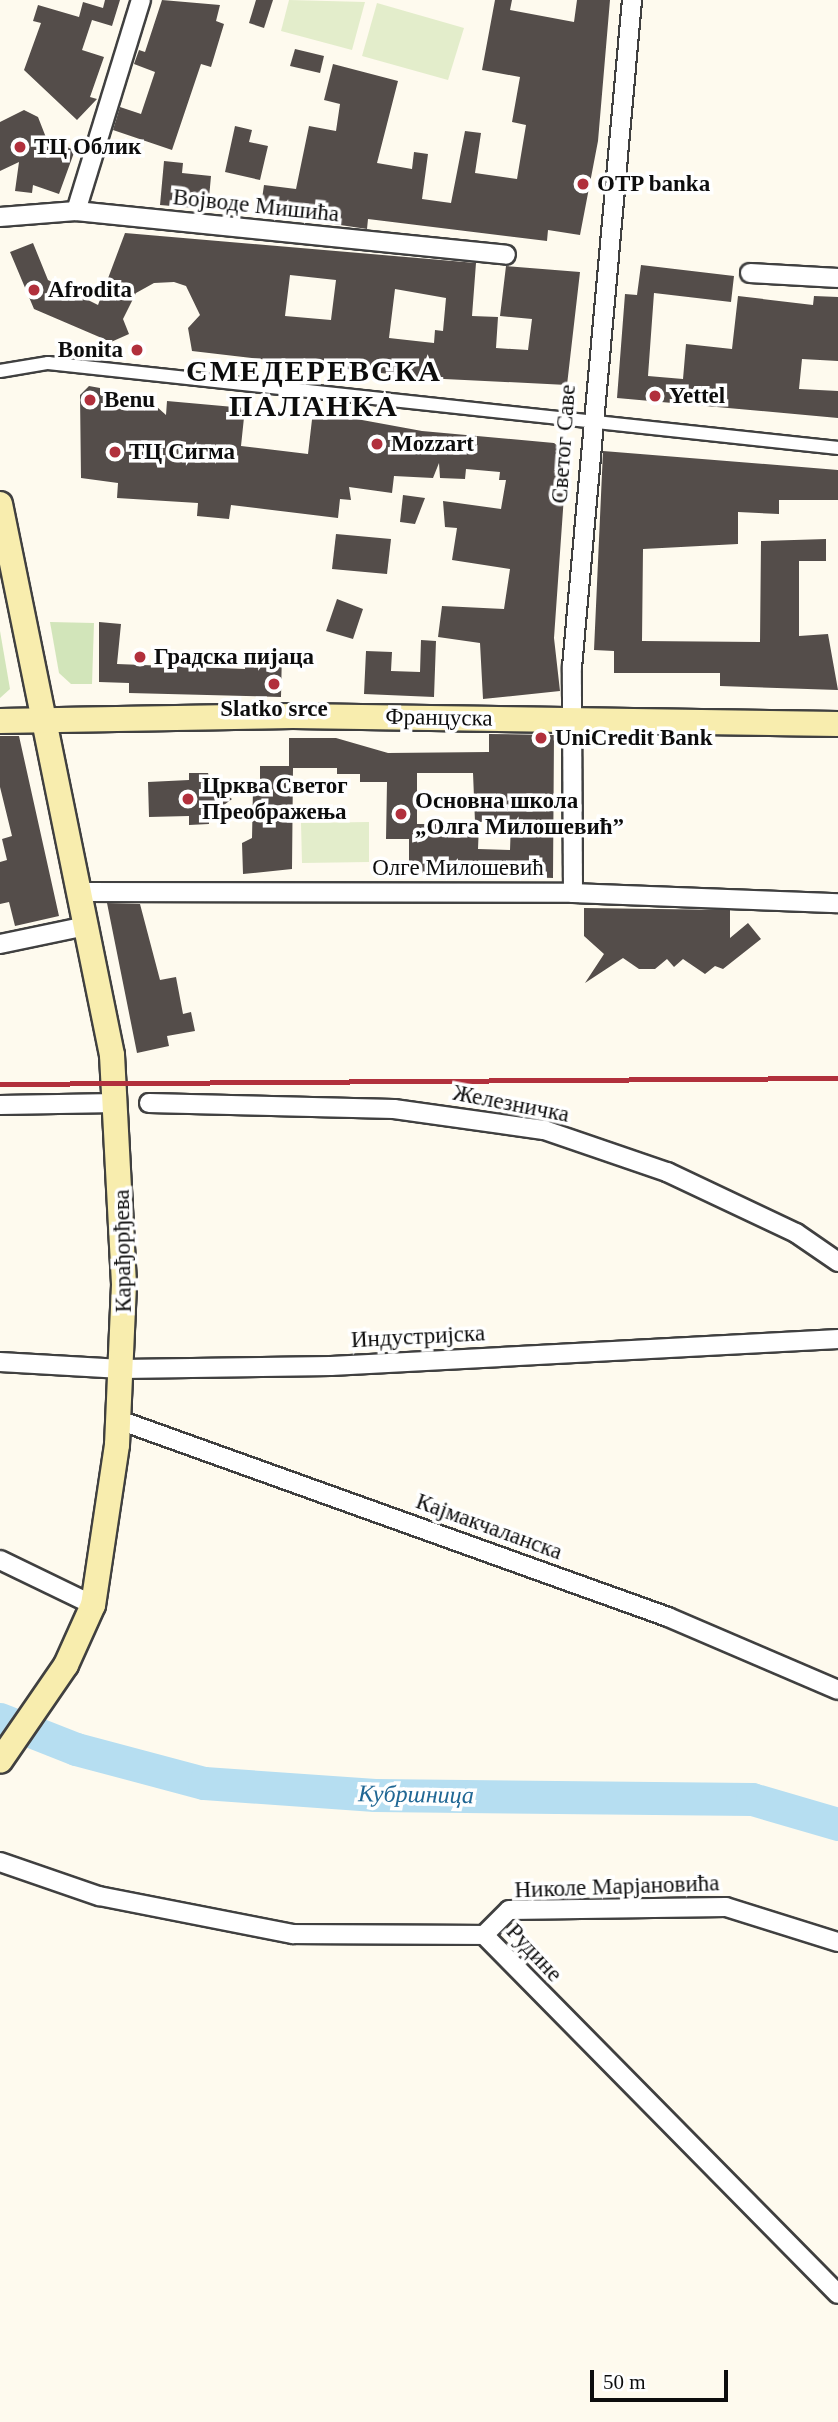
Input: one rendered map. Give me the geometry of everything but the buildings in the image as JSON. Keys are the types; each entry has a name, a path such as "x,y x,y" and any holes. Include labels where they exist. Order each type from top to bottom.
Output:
{"main road":[{"name":"Карађорђева","path":"0,504 40,720 86,926 117,1103 122,1369 119,1420 93,1605 66,1665 0,1761"},
{"name":"Француска","path":"0,721 572,719 838,724"}],"street":[{"path":"76,211 141,0"},
{"name":"Светог Саве","path":"573,893 572,719 590,422 632,0"},
{"name":"Војводе Мишића","path":"0,217 76,211 506,255"},
{"path":"750,273 838,278"},
{"path":"0,371 48,363 838,448"},
{"name":"Олге Милошевић","path":"78,892 573,893 838,903"},
{"path":"0,944 86,926"},
{"path":"0,1105 117,1103"},
{"name":"Железничка","path":"149,1103 394,1109 544,1130 667,1172 796,1233 838,1262"},
{"name":"Индустријска","path":"0,1362 122,1369 331,1366 838,1339"},
{"name":"Кајмакчаланска","path":"119,1420 667,1618 838,1690"},
{"path":"0,1560 93,1605"},
{"name":"Рудине","path":"0,1862 99,1896 293,1934 484,1935 838,2294"},
{"name":"Николе Марјановића","path":"484,1935 509,1910 726,1907 838,1942"}],"green space":[{"path":"289,0 365,2 352,50 281,31"},
{"path":"377,3 464,28 448,80 362,56"},
{"path":"50,622 94,623 92,684 71,684 59,673"},
{"path":"0,631 10,689 0,698"},
{"path":"369,822 369,862 302,863 301,823"}],"waterway":[{"name":"Кубршница","path":"0,1719 76,1749 204,1783 375,1795 752,1799 838,1824"}],"railway":[{"path":"0,1084 838,1078"}],"place":[{"name":"ТЦ Облик","path":"20,147"},
{"name":"OTP banka","path":"583,184"},
{"name":"Afrodita","path":"34,290"},
{"name":"Bonita","path":"137,350"},
{"name":"Yettel","path":"655,396"},
{"name":"Benu","path":"90,400"},
{"name":"Mozzart","path":"377,444"},
{"name":"ТЦ Сигма","path":"115,452"},
{"name":"Градска пијаца","path":"140,657"},
{"name":"Slatko srce","path":"274,684"},
{"name":"UniCredit Bank","path":"541,738"},
{"name":"Црква Светог Преображења","path":"188,799"},
{"name":"Основна школа „Олга Милошевић”","path":"401,814"}],"district":[{"name":"СМЕДЕРЕВСКА ПАЛАНКА","path":"314,388"}]}
